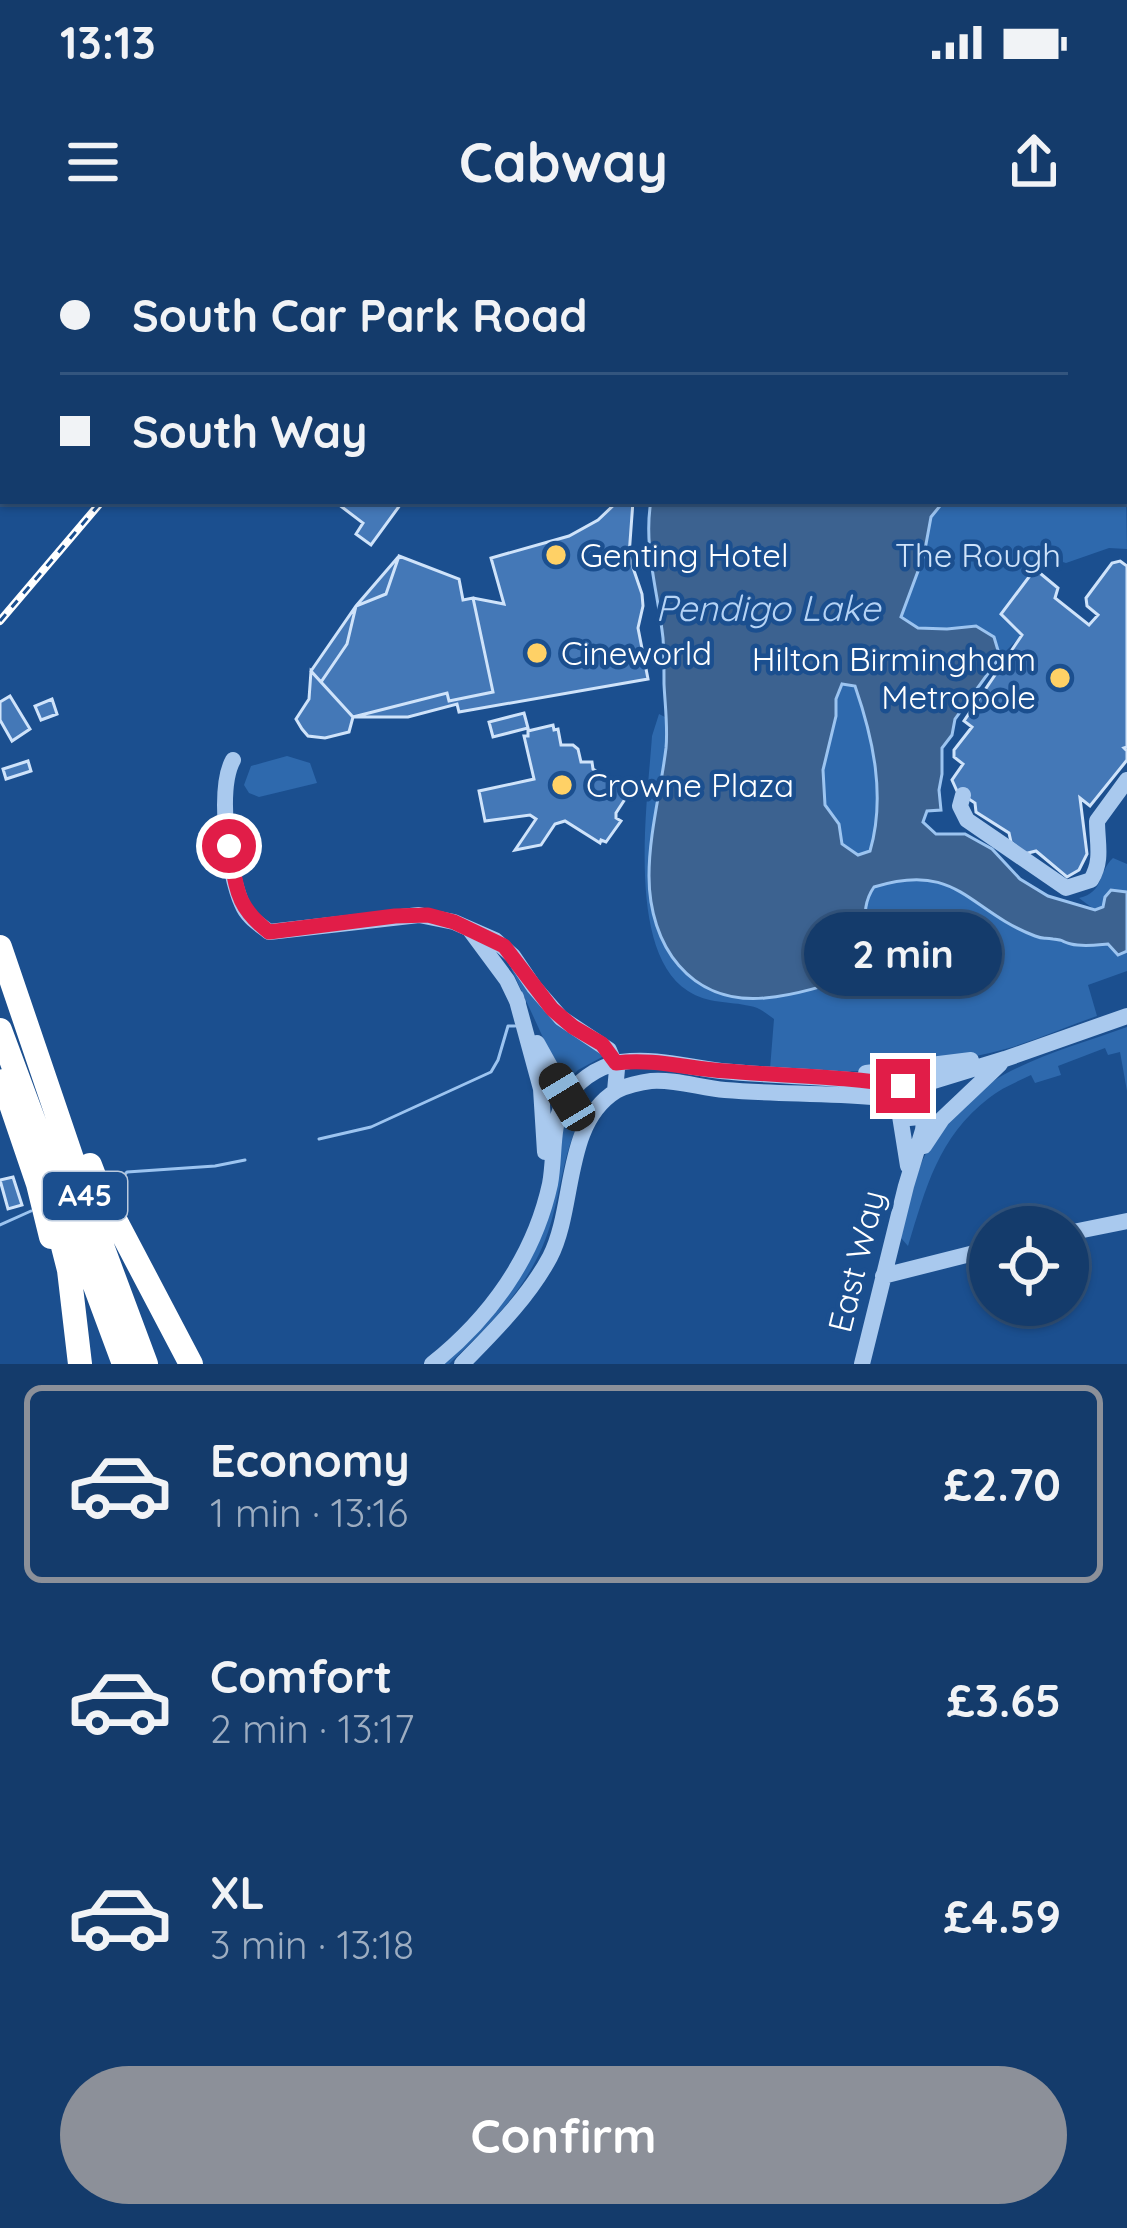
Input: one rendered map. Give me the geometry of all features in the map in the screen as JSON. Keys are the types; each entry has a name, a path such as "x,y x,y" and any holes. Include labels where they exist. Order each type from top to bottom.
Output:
{"highway":[{"name":"A45","path":"0,947 146,1364"},
{"path":"27,1027 53,1068 100,1191 190,1364"},
{"name":"A45","path":"0,1031 124,1364"},
{"path":"0,1031 69,1270 80,1364"},
{"path":"0,1073 50,1228 62,1297 65,1364"}],"street":[{"path":"233,760 226,774 224,802 236,885 245,910 269,932 418,915 470,929 504,946 552,1009 602,1044 616,1063 615,1091"},
{"path":"963,795 960,806 967,820 1066,887 1090,880 1098,868 1096,820 1127,780"},
{"path":"470,929 508,980 567,1097 600,1103"},
{"path":"516,997 541,1089 545,1207"},
{"path":"897,1111 895,1094 910,1086 1127,1016"},
{"path":"823,1078 986,1057 1005,1059"},
{"path":"462,1364 510,1315 549,1258 566,1210 582,1134 600,1103 615,1091 653,1081 722,1090 872,1097 909,1119 918,1117 952,1086 1005,1059"},
{"path":"909,1173 942,1119 1005,1059"},
{"path":"432,1364 465,1335 510,1282 545,1207 557,1120 567,1097 582,1080 616,1063 641,1060 910,1086 925,1093 926,1108"},
{"name":"East Way","path":"862,1364 926,1108"},
{"name":"East Way","path":"897,1111 909,1173"},
{"path":"1089,1229 1127,1221"},
{"path":"883,1276 969,1254"}],"green space":[{"name":"The Rough","path":"942,504 1126,504 1127,549 1109,548 1066,563 1040,555 1002,614 1022,635 1000,657 994,637 976,626 918,628 901,618 924,555 931,517"},
{"path":"842,684 855,685 877,789 870,851 858,855 842,844 839,824 825,806 823,770"},
{"path":"659,714 665,717 665,737 650,855 651,898 663,941 688,975 705,987 760,999 841,980 868,936 865,911 874,887 925,880 960,892 1038,937 1080,945 1108,944 1118,955 1127,951 1127,971 1088,985 1097,1016 1009,1048 890,1069 770,1069 774,1019 753,1007 688,991 668,971 655,943 648,909 645,834 652,736"},
{"path":"287,756 310,763 317,783 259,797 249,793 244,785 251,766"},
{"path":"1113,858 1127,864 1127,892 1111,890 1103,907 1095,910 1079,898 1097,887"},
{"path":"511,968 604,1056 563,1081"},
{"path":"1127,1027 1127,1091 1120,1052 1108,1055 1105,1048 1058,1066 1061,1075 1035,1083 1031,1075 1009,1085 972,1113 936,1165 908,1246 901,1238 918,1170 945,1123 966,1101 1014,1069"},
{"path":"569,1105 585,1110 573,1137 545,1242 524,1281 497,1315 449,1364 442,1364 497,1311 527,1265"}],"water":[{"name":"Pendigo Lake","path":"651,504 942,504 931,517 924,555 901,617 918,628 976,626 994,637 1000,657 955,719 952,735 942,748 941,810 927,811 923,822 936,834 965,834 992,849 1020,879 1048,896 1095,910 1103,907 1111,890 1127,892 1127,951 1118,955 1108,944 1080,945 1038,937 944,884 902,881 874,887 868,898 860,961 835,981 798,993 738,998 695,981 666,947 651,901 651,844 667,732 663,638 650,552","holes":["842,684 855,686 867,726 877,809 870,851 858,855 842,844 839,824 825,805 823,770"]}],"building":[{"path":"338,504 401,504 371,545 356,534 363,523"},
{"path":"615,504 633,504 629,556 642,594 638,628 648,679 459,712 457,704 408,717 353,717 349,732 325,738 308,736 302,729 296,719 309,699 311,671 321,682 347,644 356,606 386,594 399,556 459,579 463,600 504,604 491,558 569,536"},
{"path":"399,556 459,579 463,600 473,598 493,692 449,701 447,693 353,717 311,671 356,606"},
{"name":"Hilton Birmingham Metropole","path":"1112,563 1127,566 1127,760 1090,806 1080,798 1087,854 1079,870 1067,877 1036,851 1024,854 1011,842 1009,833 976,812 975,803 957,791 952,780 963,764 954,757 954,750 972,727 964,721 1022,635 1001,614 1035,569 1058,588 1055,598 1089,625 1098,615 1087,606 1086,598"},
{"path":"10,696 30,729 12,741 0,720 0,702"},
{"path":"52,699 57,714 41,720 35,706"},
{"path":"524,713 528,728 493,737 489,722"},
{"name":"Crowne Plaza","path":"553,725 561,745 573,745 581,762 592,762 593,769 629,793 616,813 621,821 606,842 600,843 565,821 555,824 541,845 515,850 536,819 530,815 485,821 479,791 534,779 524,736"},
{"path":"28,761 31,771 6,779 3,769"},
{"path":"13,1177 22,1205 8,1209 0,1180"}],"waterway":[{"path":"319,1139 371,1127 491,1072 508,1026 515,1026"},
{"path":"112,1183 127,1172 245,1160"},
{"path":"0,1225 31,1211"}],"railway":[{"path":"0,621 99,504"}],"place":[{"name":"Genting Hotel","path":"556,555"},
{"name":"Cineworld","path":"537,653"},
{"name":"Hilton Birmingham Metropole","path":"1060,678"},
{"name":"Crowne Plaza","path":"562,785"}],"route":[{"path":"229,846 242,904 269,932 395,916 428,915 454,922 504,946 552,1009 602,1044 616,1063 666,1062 903,1086"}]}
